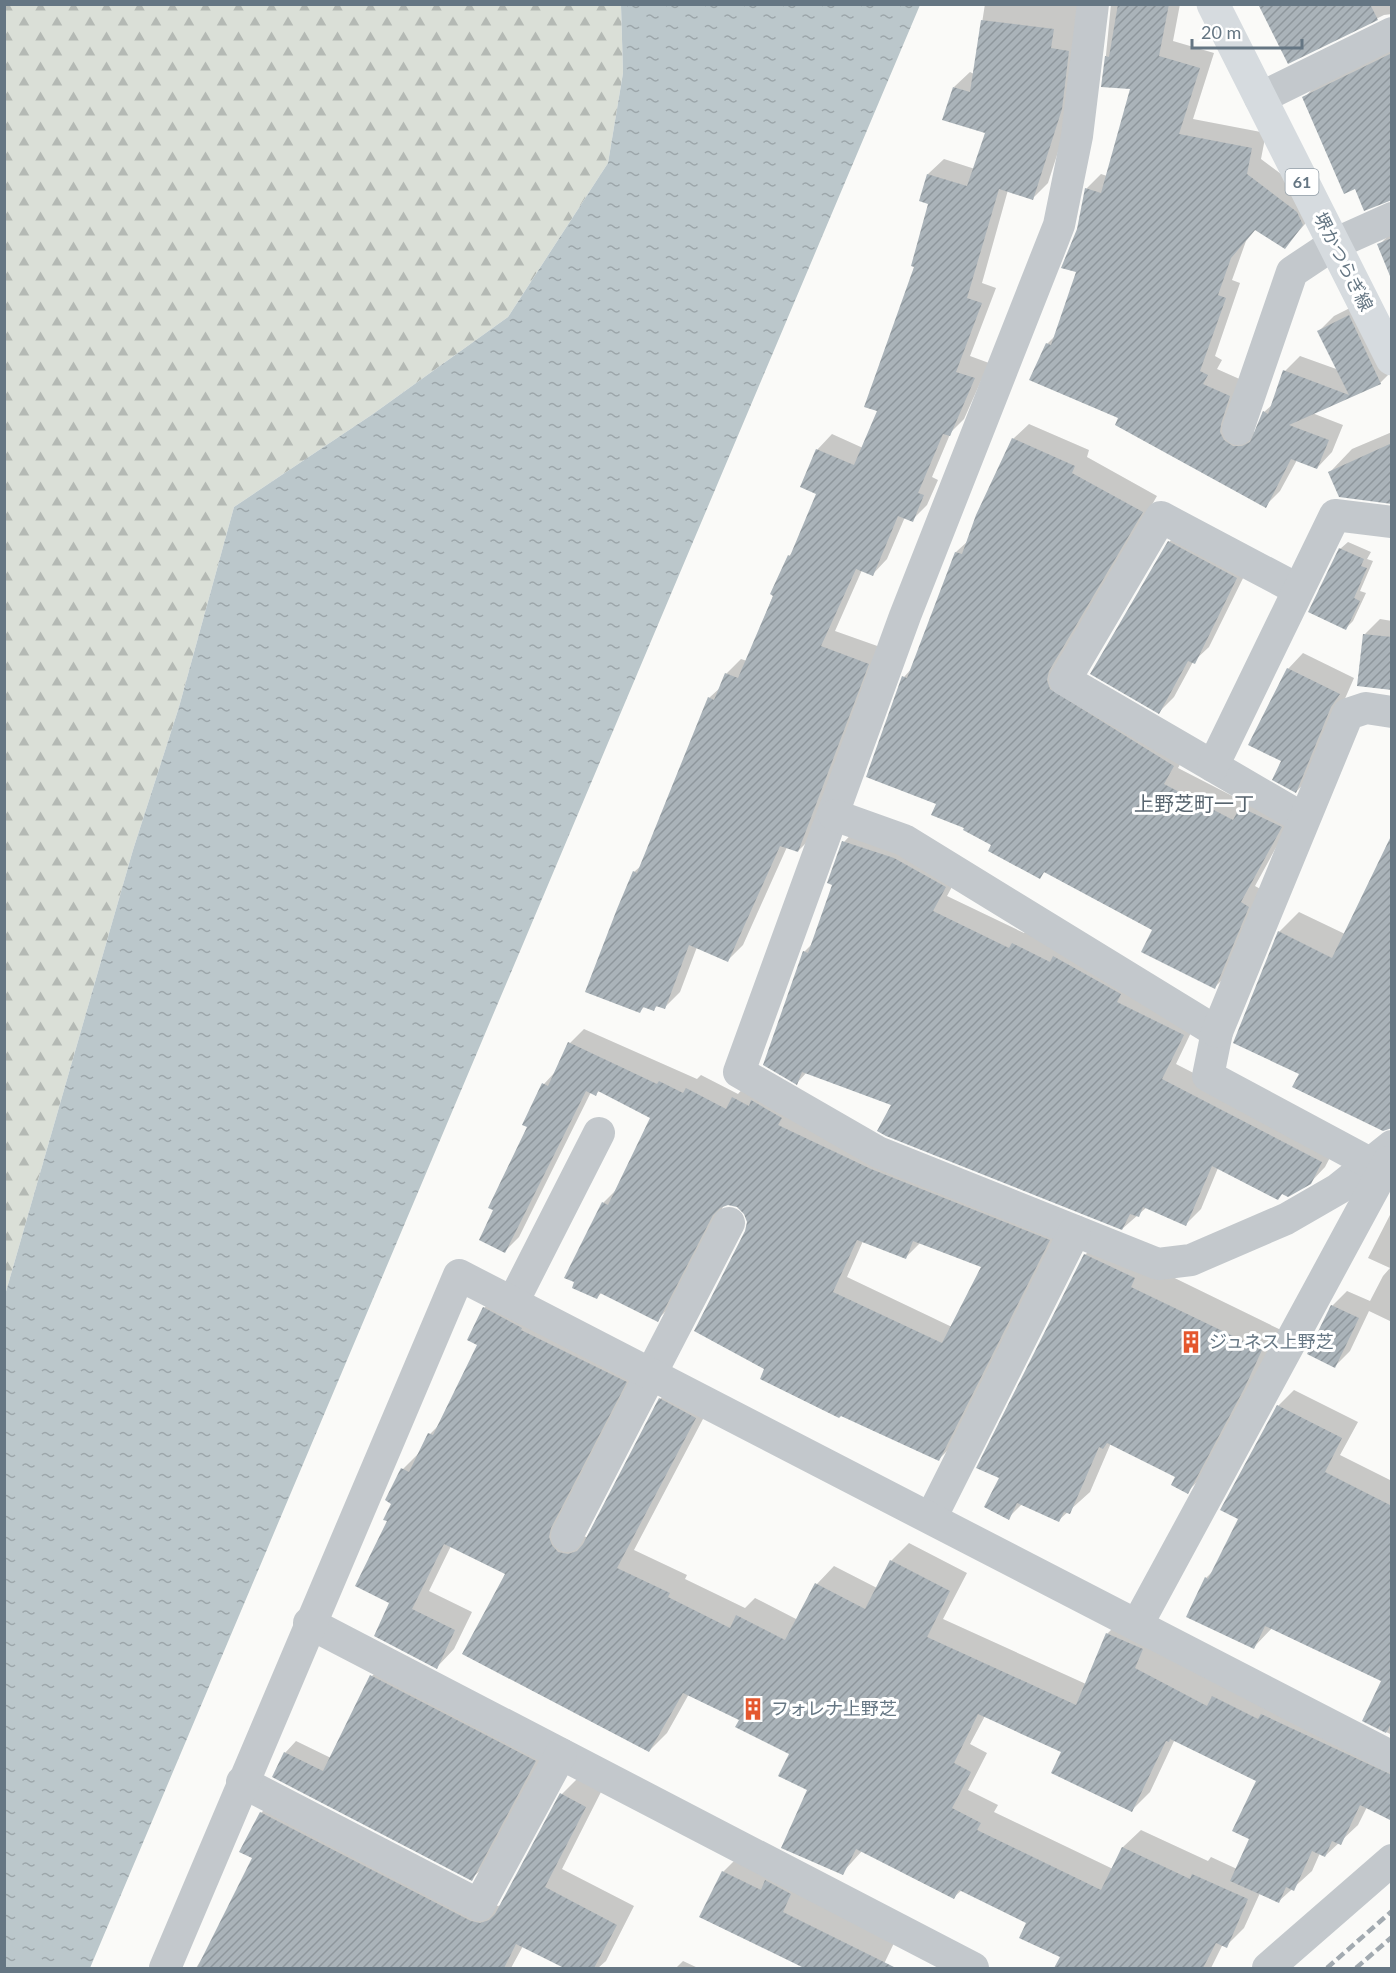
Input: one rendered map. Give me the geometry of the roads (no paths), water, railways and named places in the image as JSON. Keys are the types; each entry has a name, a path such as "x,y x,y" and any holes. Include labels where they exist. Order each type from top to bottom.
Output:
{"main road":[{"name":"堺かつらぎ線","path":"1213,4 1392,359"}],"street":[{"path":"1093,4 1077,136 1059,225 905,616 739,1072 878,1152 1158,1264 1191,1260 1286,1219 1338,1189 1384,1158"},
{"path":"1260,98 1392,33"},
{"path":"1238,429 1292,272 1334,244 1392,218"},
{"path":"1213,766 1297,589 1335,515 1392,522"},
{"path":"1297,589 1161,517 1065,680 1304,819"},
{"path":"1384,1158 1208,1076 1217,1032 1348,714 1366,708 1392,712"},
{"path":"834,814 904,840 1217,1032"},
{"path":"513,1302 599,1132"},
{"path":"1137,1625 1384,1158"},
{"path":"567,1536 729,1223"},
{"path":"931,1518 1075,1230"},
{"path":"165,1968 309,1623 459,1275 1392,1757"},
{"path":"309,1623 973,1968"},
{"path":"242,1782 479,1905 561,1754"},
{"path":"1268,1968 1392,1860"}],"water":[{"path":"621,5 920,5 90,1968 5,1968 5,1295 133,850 179,707 234,507 373,414 508,317 608,163 623,73"}],"railway":[{"path":"1327,1968 1392,1911"},
{"path":"1356,1968 1392,1937"}],"place":[{"name":"ジュネス上野芝","path":"1191,1342"},
{"name":"フォレナ上野芝","path":"753,1709"}],"district":[{"name":"上野芝町一丁","path":"1194,804"}]}
